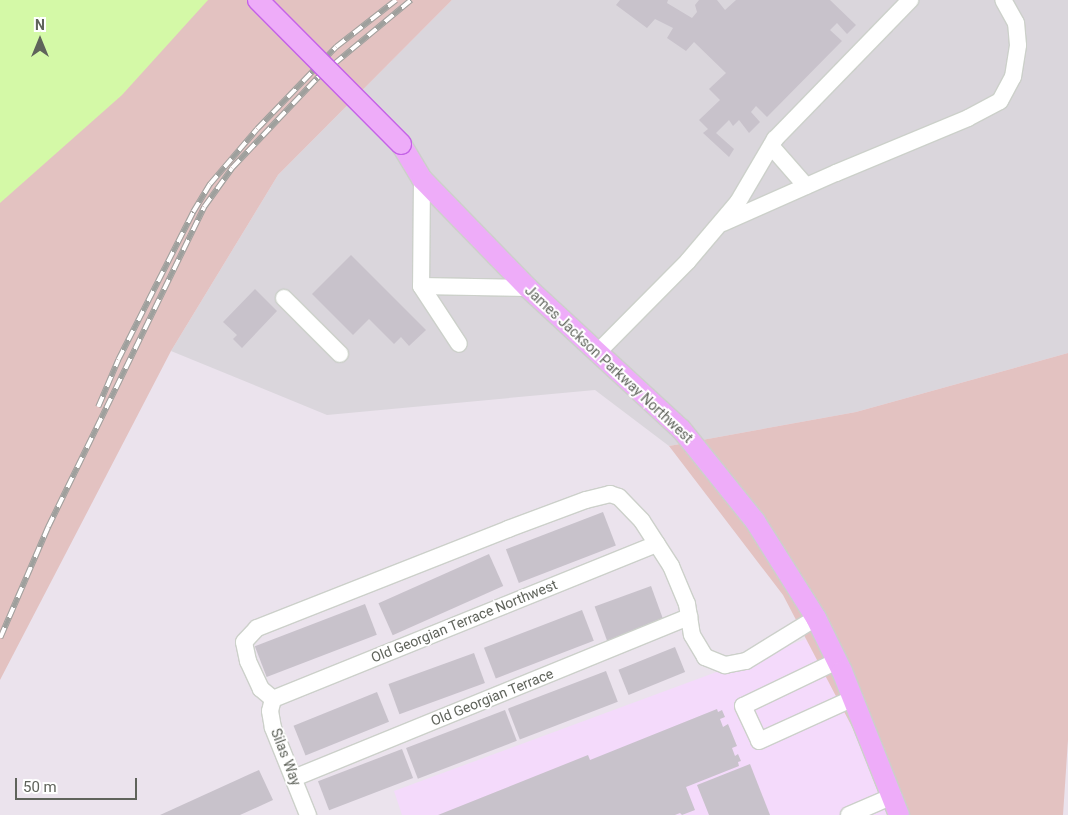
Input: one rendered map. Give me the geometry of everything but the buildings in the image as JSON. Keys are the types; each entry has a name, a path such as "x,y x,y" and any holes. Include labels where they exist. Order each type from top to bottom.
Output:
{"main road":[{"name":"James Jackson Parkway Northwest","path":"258,0 401,144 422,178 528,288 681,429 718,473 755,521 816,618 854,698 899,815"}],"street":[{"path":"598,352 688,261 738,202 775,139 910,0"},
{"path":"718,225 968,118 1000,101 1013,76 1018,46 1016,23 1003,0"},
{"path":"771,146 806,186"},
{"path":"422,178 421,286 459,344"},
{"path":"421,286 528,288"},
{"path":"284,298 340,354"},
{"path":"273,698 261,689 254,677 245,648 247,637 257,628 508,529 586,500 610,494 619,497 642,521 671,566 687,604 692,635 705,657 726,665 746,661 816,618"},
{"name":"Old Georgian Terrace Northwest","path":"273,698 657,544"},
{"name":"Old Georgian Terrace","path":"294,778 689,617"},
{"path":"837,661 743,706 759,741 854,698"},
{"name":"Silas Way","path":"273,698 270,712 273,728 294,778 303,813"},
{"path":"849,815 892,796"}],"shaded area":[{"path":"0,0 208,0 122,95 0,203"},
{"path":"206,0 452,0 278,175 171,351 0,680 0,179"},
{"path":"452,0 1068,0 1068,353 856,412 669,446 595,390 327,415 171,351 278,175"},
{"path":"1068,353 1068,740 1063,815 896,815 893,805 783,595 669,446 856,412"},
{"path":"806,639 893,805 896,815 402,815 394,791"}],"railway":[{"path":"98,407 118,360 193,212 210,184 257,129 336,47 396,0"},
{"path":"0,638 48,527 204,207 232,168 317,78 411,0"}]}
